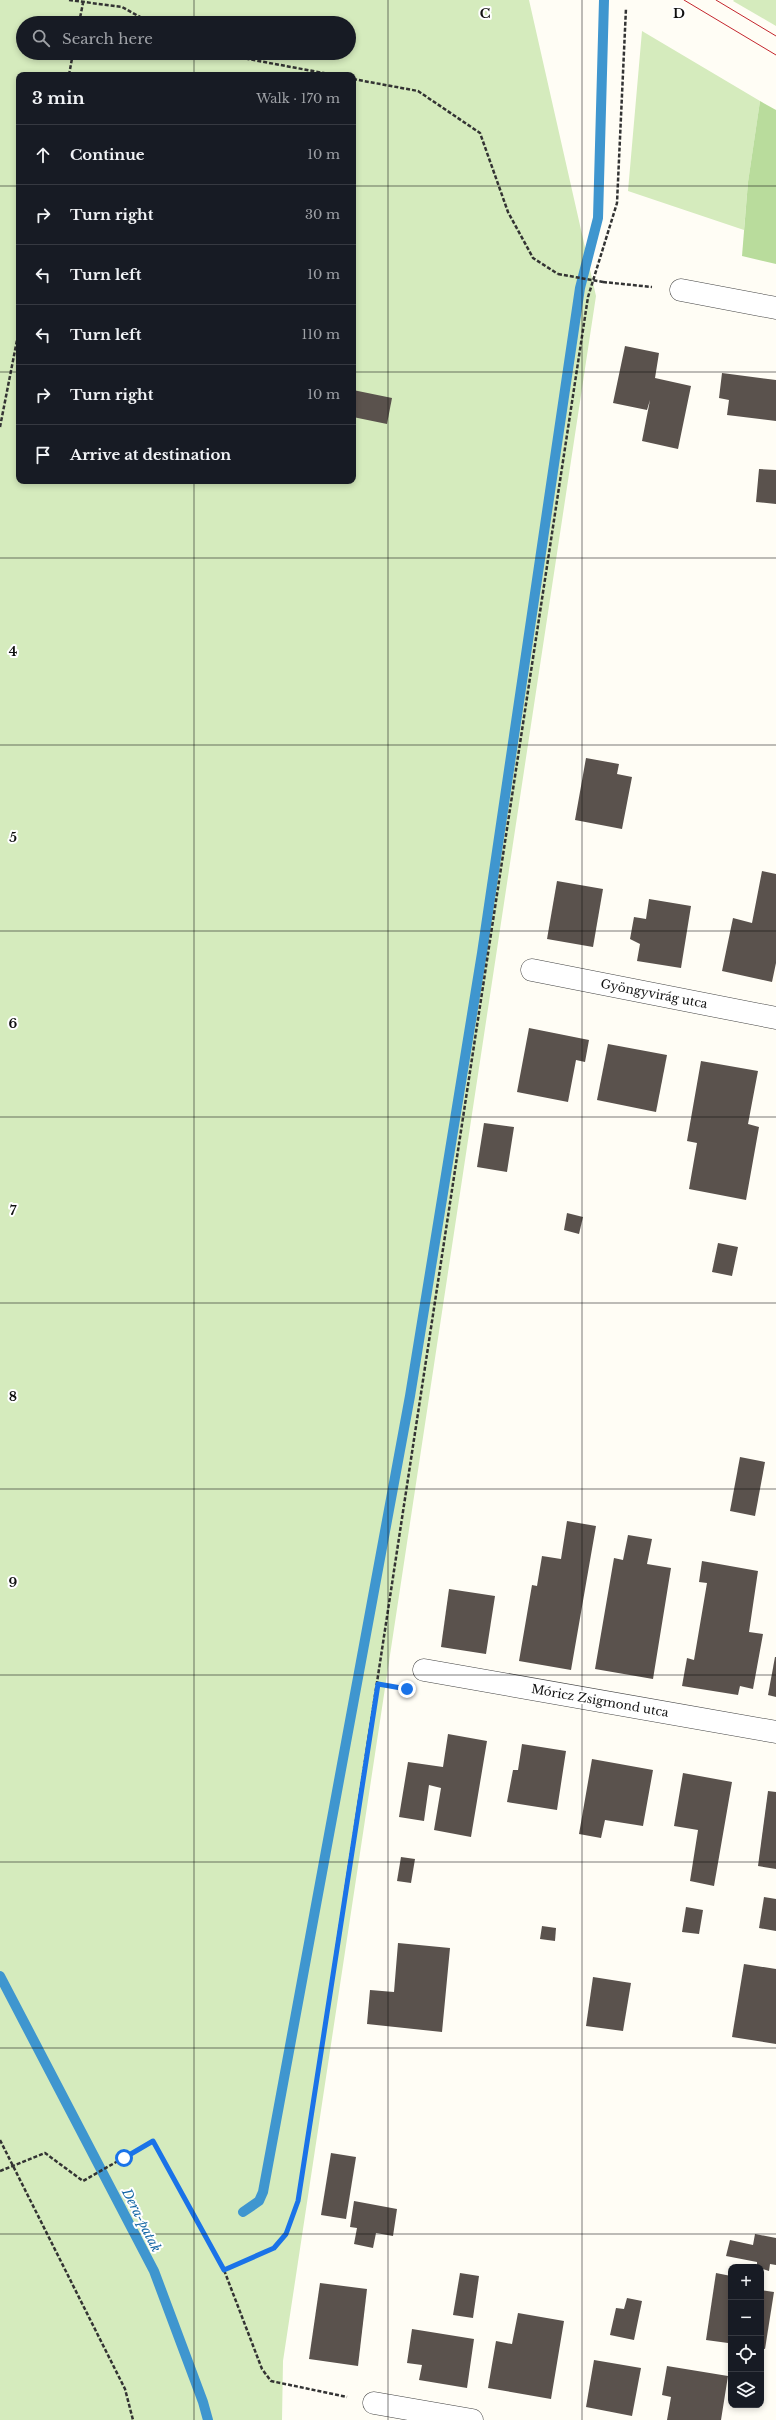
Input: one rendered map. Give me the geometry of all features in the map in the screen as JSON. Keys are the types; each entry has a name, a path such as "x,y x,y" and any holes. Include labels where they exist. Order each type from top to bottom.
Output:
{"street":[{"path":"681,290 776,308"},
{"name":"Gyöngyvirág utca","path":"532,970 776,1018"},
{"name":"Móricz Zsigmond utca","path":"424,1670 776,1732"},
{"path":"374,2403 472,2420"}],"path":[{"path":"70,0 83,3 122,7 138,16"},
{"path":"80,16 83,3"},
{"path":"224,2270 274,2248 286,2234 298,2201 378,1684 588,297 617,203 626,8"},
{"path":"70,72 72,60"},
{"path":"254,60 318,72"},
{"path":"356,79 418,91 480,133 508,212 533,258 558,274 603,282 681,290"},
{"path":"0,427 16,345"},
{"path":"378,1684 407,1689"},
{"path":"0,2140 125,2389 133,2420"},
{"path":"0,2171 45,2153 82,2181 153,2141 224,2270 262,2369 271,2381 374,2403"}],"green space":[{"path":"0,0 529,0 596,296 283,2361 282,2420 0,2420"},
{"path":"776,0 776,26 733,1"},
{"path":"642,31 760,101 748,182 744,230 628,191"},
{"path":"760,101 776,110 776,264 742,256 748,182"}],"building":[{"path":"625,346 659,353 655,378 691,386 678,449 642,441 650,400 647,410 613,403"},
{"path":"722,373 776,380 776,421 727,415 729,400 719,398"},
{"path":"356,391 392,398 387,424 356,418"},
{"path":"759,469 776,470 776,504 756,502"},
{"path":"586,758 619,764 617,774 632,777 622,829 575,820"},
{"path":"762,871 776,874 776,963 772,982 722,971 733,918 752,923"},
{"path":"557,881 603,889 593,947 547,939"},
{"path":"649,899 691,906 681,968 637,961 640,944 630,939 634,917 646,919"},
{"path":"529,1028 589,1040 585,1062 576,1060 568,1102 517,1092"},
{"path":"608,1044 667,1055 656,1112 597,1100"},
{"path":"701,1061 758,1071 748,1124 759,1127 746,1200 689,1189 697,1143 687,1141"},
{"path":"484,1123 514,1127 507,1172 477,1167"},
{"path":"567,1213 583,1217 579,1234 564,1230"},
{"path":"718,1243 738,1247 732,1276 712,1272"},
{"path":"740,1457 765,1462 755,1516 730,1511"},
{"path":"567,1521 596,1526 571,1670 519,1661 532,1585 537,1586 542,1556 561,1559"},
{"path":"628,1535 652,1539 647,1564 671,1568 653,1679 595,1669 614,1558 623,1560"},
{"path":"702,1561 758,1571 749,1632 763,1634 753,1689 740,1686 738,1695 682,1686 687,1658 694,1660 707,1583 699,1582"},
{"path":"449,1589 495,1596 486,1654 441,1647"},
{"path":"776,1657 776,1697 768,1695"},
{"path":"448,1734 487,1741 471,1837 434,1830 441,1788 429,1785 424,1821 399,1817 408,1762 443,1767"},
{"path":"522,1744 566,1751 557,1810 507,1802 513,1770 518,1770"},
{"path":"592,1759 653,1770 643,1826 605,1820 601,1838 579,1834"},
{"path":"683,1773 732,1782 714,1886 690,1881 698,1830 674,1826"},
{"path":"768,1791 776,1792 776,1869 758,1866"},
{"path":"401,1857 415,1859 411,1883 397,1881"},
{"path":"764,1897 776,1899 776,1931 759,1928"},
{"path":"686,1907 703,1910 699,1934 682,1932"},
{"path":"542,1926 556,1928 555,1941 540,1939"},
{"path":"398,1943 450,1948 442,2032 367,2024 370,1990 394,1992"},
{"path":"744,1964 776,1969 776,2044 732,2037"},
{"path":"593,1977 631,1983 623,2031 586,2026"},
{"path":"331,2153 356,2157 346,2219 321,2215"},
{"path":"354,2201 397,2209 393,2236 376,2233 373,2248 354,2244 357,2228 350,2227"},
{"path":"755,2234 776,2238 776,2265 770,2264 769,2271 764,2269 764,2264 757,2264 757,2262 726,2256 730,2240 753,2245"},
{"path":"460,2273 479,2276 473,2318 453,2315"},
{"path":"716,2273 728,2275 728,2343 706,2340"},
{"path":"320,2283 367,2289 358,2366 309,2359"},
{"path":"764,2290 774,2292 764,2349"},
{"path":"627,2298 642,2301 634,2340 610,2335 616,2308 624,2309"},
{"path":"518,2313 564,2321 551,2399 488,2388 496,2341 512,2344"},
{"path":"412,2329 474,2339 467,2388 419,2380 422,2365 407,2363"},
{"path":"594,2360 641,2368 632,2416 586,2407"},
{"path":"667,2366 728,2376 721,2420 667,2420 671,2397 662,2395"}],"waterway":[{"path":"243,2212 259,2201 263,2192 410,1396 482,953 580,288 598,218 604,0"},
{"name":"Dera-patak","path":"0,1976 154,2271 203,2402 208,2420"}],"tram line":[{"path":"684,0 776,55"},
{"path":"716,0 776,36"}],"route":[{"path":"124,2158 153,2141 224,2270 274,2248 286,2234 298,2201 378,1684 407,1689"}]}
